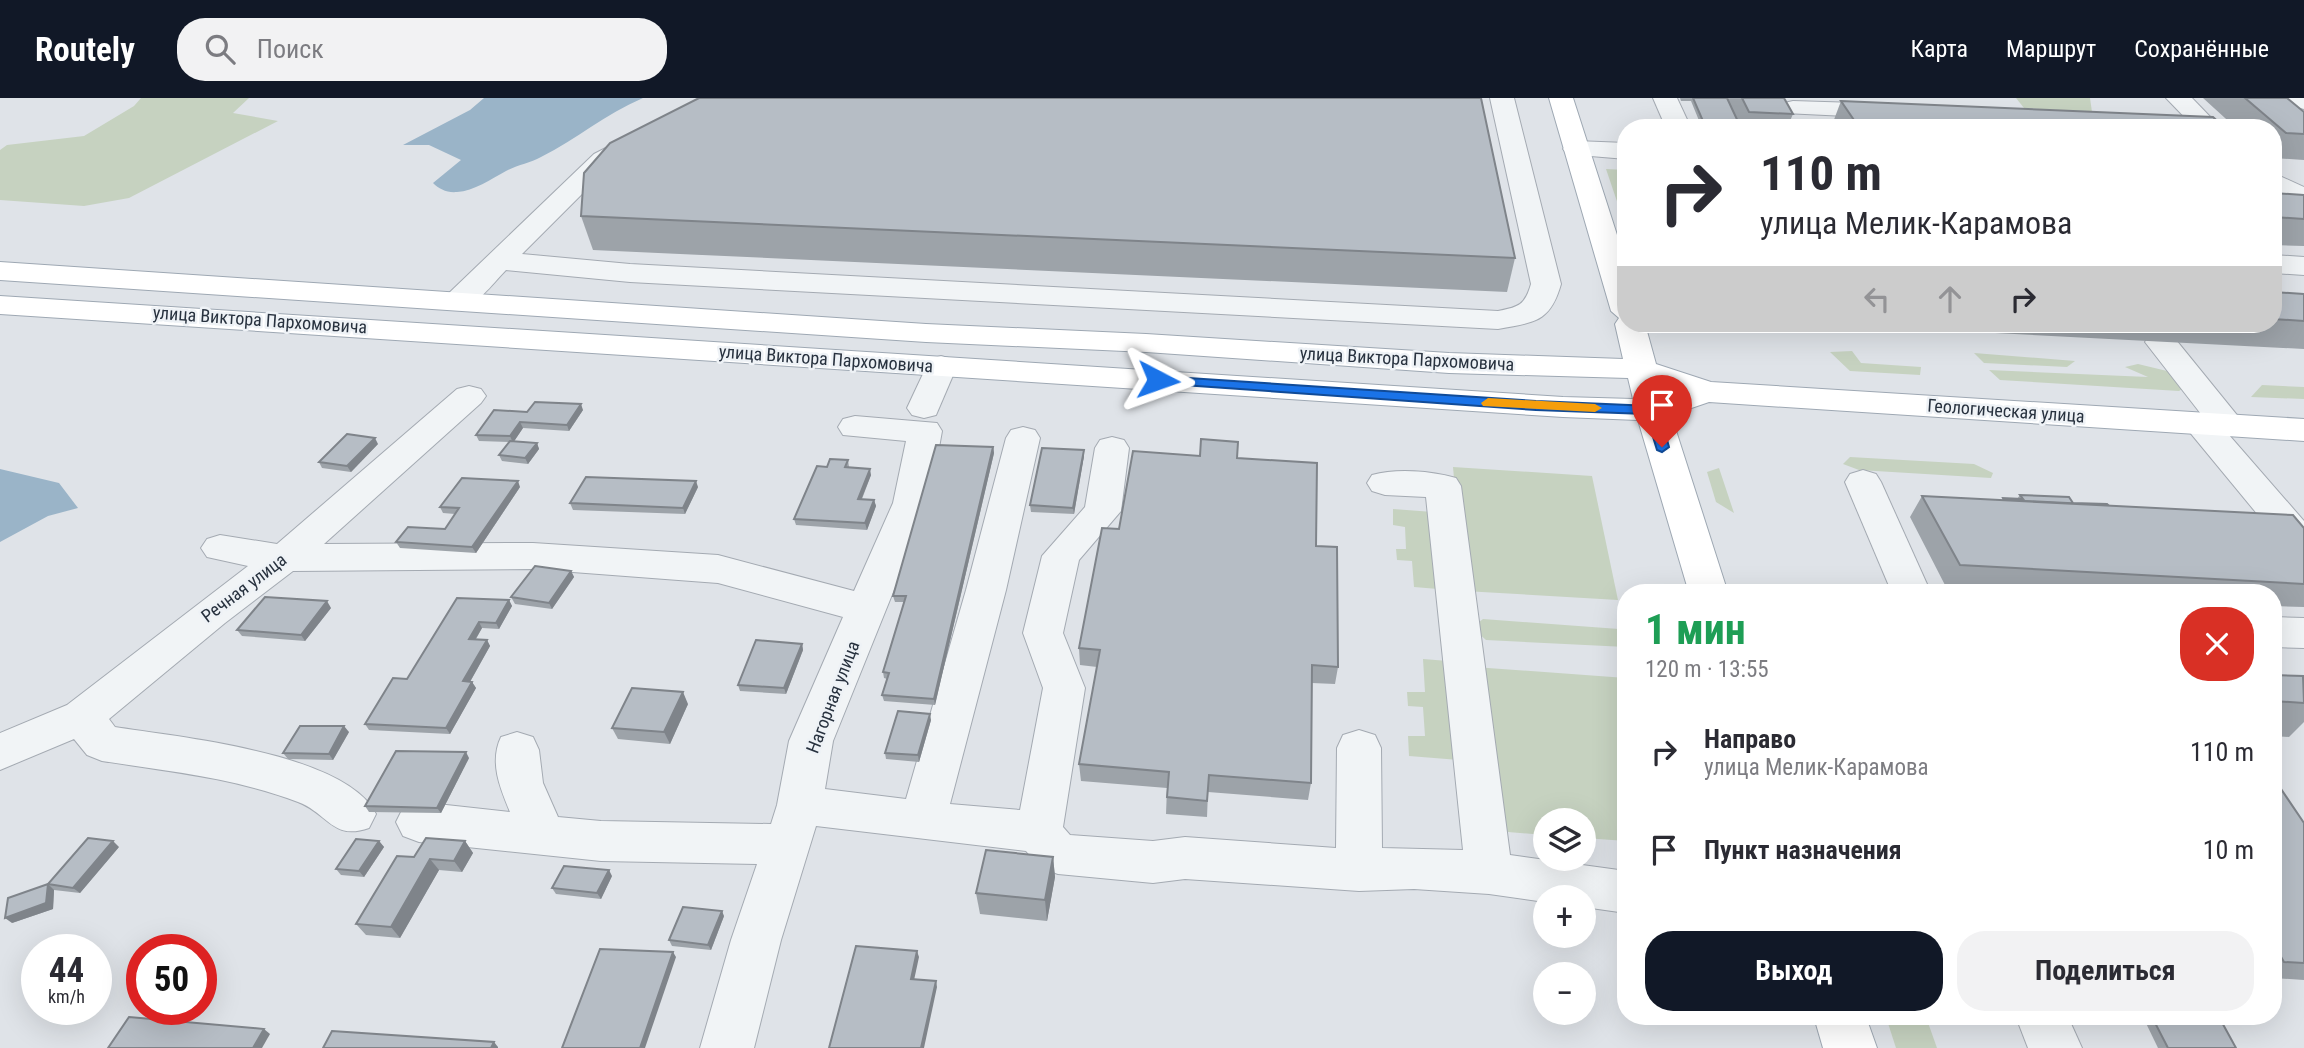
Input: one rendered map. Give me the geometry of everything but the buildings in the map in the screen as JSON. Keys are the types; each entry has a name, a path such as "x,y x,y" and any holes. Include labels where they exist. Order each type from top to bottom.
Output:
{"main road":[{"path":"1561,98 1617,282"},
{"name":"улица Виктора Пархомовича","path":"0,271 739,321 1146,343 1448,363 1640,369"},
{"name":"улица Виктора Пархомовича","path":"0,305 367,327 1292,391 1652,410"},
{"path":"718,352 739,321"},
{"path":"1632,333 1640,369 1705,584"},
{"name":"Геологическая улица","path":"1640,369 1707,392 2304,430"},
{"name":"Геологическая улица","path":"1652,410 1707,392"},
{"path":"1843,1025 1850,1048"}],"street":[{"path":"459,300 557,201 603,159 723,98"},
{"path":"500,261 630,273 956,279 1159,290 1498,320 1532,313 1541,305 1546,284 1502,98"},
{"path":"1665,98 1675,119"},
{"path":"2178,98 2200,119"},
{"path":"2299,98 2304,102"},
{"path":"1794,111 1916,112"},
{"path":"1576,149 1617,150"},
{"path":"2282,172 2304,170"},
{"path":"2282,186 2304,198"},
{"path":"2282,265 2304,266"},
{"path":"926,332 939,303 956,279"},
{"path":"1146,343 1159,290"},
{"path":"2161,342 2260,491 2304,546"},
{"name":"Нагорная улица","path":"727,1048 756,940 793,825 811,741 911,503 924,419 941,366"},
{"name":"Речная улица","path":"0,752 82,717 211,612 285,558 469,396"},
{"path":"855,427 924,419"},
{"path":"923,821 986,590 1023,438"},
{"path":"1039,832 1064,688 1043,633 1061,556 1103,512 1112,448"},
{"path":"1863,482 1908,584"},
{"path":"1385,483 1443,486 1489,873"},
{"path":"220,548 285,558 533,556 718,569 868,608"},
{"path":"2282,633 2304,634"},
{"path":"82,717 102,743 248,766 318,790 353,814"},
{"path":"1359,748 1359,870"},
{"path":"517,750 521,783 542,835"},
{"path":"418,822 601,841 793,825 923,821 1039,832 1058,853 1153,862 1185,859 1359,870 1415,869 1489,873 1617,891"},
{"path":"2045,1025 2055,1048"}],"green space":[{"path":"141,98 249,98 233,113 278,121 129,198 84,206 0,200 0,150 7,145 84,136 134,106"},
{"path":"2016,98 2090,98 2092,112 2024,108"},
{"path":"1606,169 1617,170 1617,201"},
{"path":"1852,351 1861,363 1921,367 1920,375 1850,371 1830,352"},
{"path":"1974,353 2075,361 2067,367 1984,363"},
{"path":"2138,364 2167,371 2189,384 2179,391 2000,380 1989,370 2148,377 2125,367"},
{"path":"2262,385 2304,387 2304,399 2251,397"},
{"path":"1850,457 1974,464 1993,473 1991,478 1859,470 1843,464"},
{"path":"1453,467 1592,476 1617,600 1464,591"},
{"path":"1719,468 1734,513 1716,502 1707,472"},
{"path":"1393,509 1433,512 1438,589 1414,587 1412,561 1397,560 1396,549 1406,549 1405,527 1393,525"},
{"path":"1483,619 1617,629 1617,647 1486,640 1477,632 1475,625"},
{"path":"1423,659 1448,661 1459,760 1409,756 1408,736 1425,736 1423,707 1408,706 1407,692 1425,692"},
{"path":"1474,667 1617,677 1617,840 1596,839 1596,808 1533,808 1533,834 1496,831"},
{"path":"1889,1025 1929,1025 1937,1048 1896,1048"}],"water":[{"path":"484,98 643,98 616,111 537,159 470,189 453,192 444,190 433,183 461,160 429,145 403,145 470,110"},
{"path":"0,469 59,483 78,508 48,516 0,542"}],"slow traffic":[{"path":"1488,403 1595,408"}],"route":[{"path":"1158,380 1536,406 1652,410 1662,447"}]}
